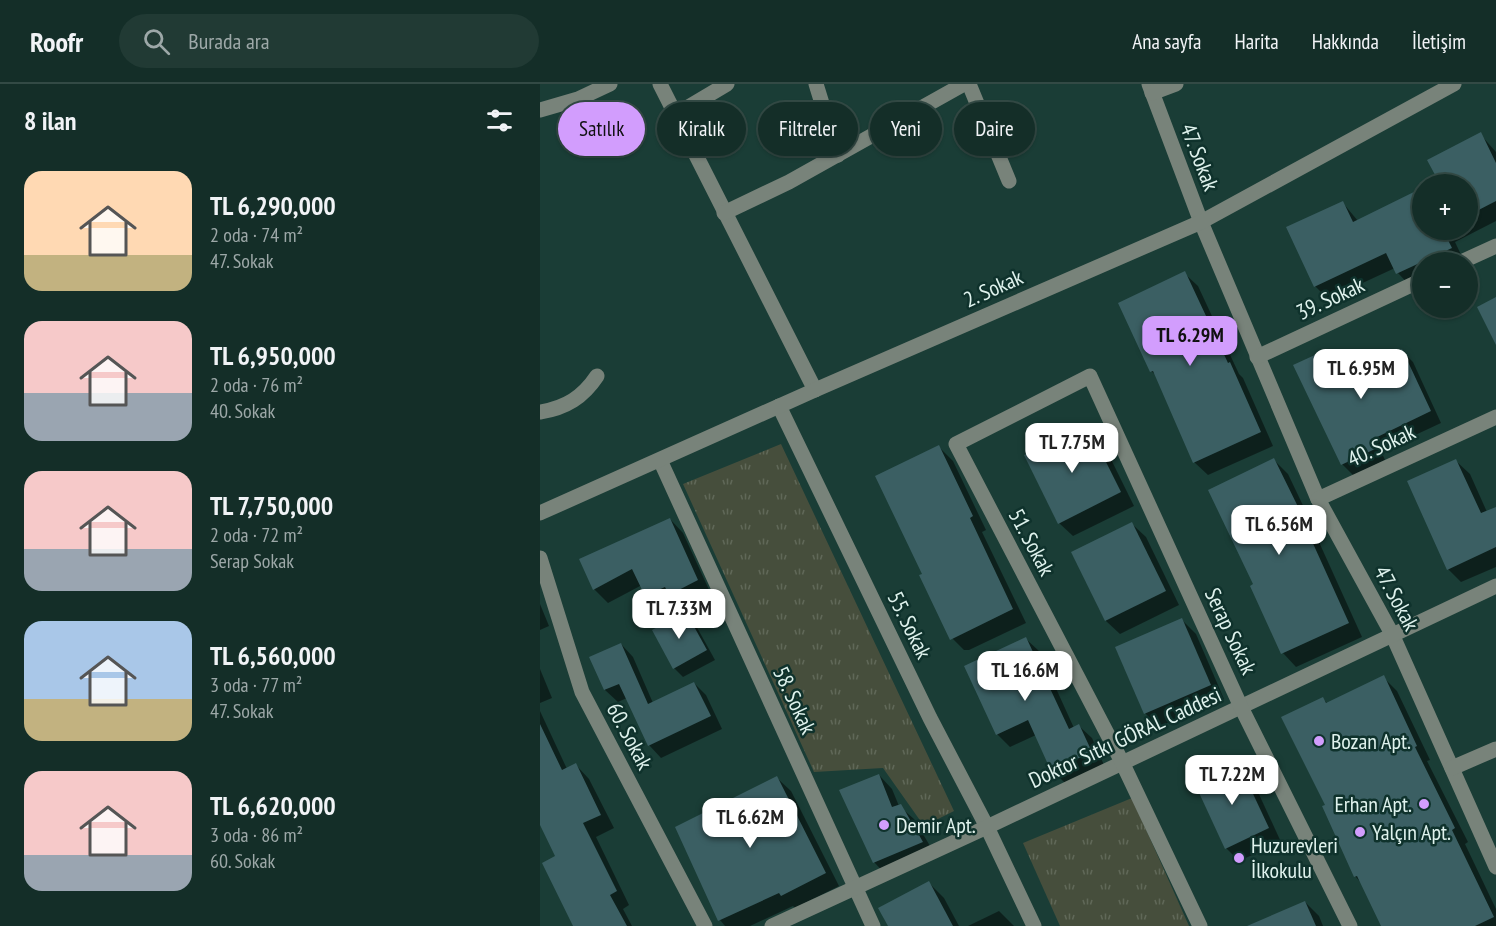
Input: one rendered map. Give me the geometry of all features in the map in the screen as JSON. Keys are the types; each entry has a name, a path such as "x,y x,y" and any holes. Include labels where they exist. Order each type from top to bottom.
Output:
{"street":[{"path":"540,110 578,99 610,84"},
{"path":"660,84 669,102"},
{"path":"697,102 727,84"},
{"path":"816,84 822,102"},
{"path":"858,144 964,84"},
{"path":"969,84 1009,181"},
{"path":"1150,89 1176,84"},
{"name":"2. Sokak","path":"540,513 1201,222 1454,84"},
{"name":"47. Sokak","path":"1150,89 1201,222 1318,499 1392,634 1496,867"},
{"path":"696,156 815,390"},
{"path":"724,213 789,182 836,156"},
{"path":"1478,254 1496,246"},
{"name":"39. Sokak","path":"1257,357 1412,285"},
{"path":"540,412 570,403 589,387 597,376"},
{"name":"Serap Sokak","path":"1090,376 1241,707 1350,926"},
{"name":"51. Sokak","path":"1090,376 956,444 1122,762"},
{"name":"55. Sokak","path":"779,406 1034,926"},
{"name":"40. Sokak","path":"1318,499 1496,417"},
{"name":"58. Sokak","path":"660,460 873,926"},
{"name":"60. Sokak","path":"540,558 582,692 705,926"},
{"name":"Doktor Sıtkı GÖRAL Caddesi","path":"772,926 1496,586"},
{"path":"1452,768 1496,749"},
{"path":"1122,762 1200,926"}],"green space":[{"path":"781,444 954,811 924,826 883,768 814,772 683,484"},
{"path":"1132,798 1189,926 1060,926 1023,843"}],"building":[{"path":"1481,132 1496,163 1496,201 1478,210 1478,174 1435,174 1427,160"},
{"path":"1412,193 1412,240 1448,240 1452,248 1443,252 1412,252 1412,267 1396,274 1386,253 1314,287 1286,227 1343,201 1353,222"},
{"path":"1185,271 1228,363 1230,362 1261,432 1193,463 1153,371 1150,372 1118,303"},
{"path":"1496,297 1496,345 1478,309 1478,306"},
{"path":"1328,349 1341,378 1402,349 1431,411 1371,440 1375,449 1341,465 1293,365"},
{"path":"1087,424 1121,492 1058,524 1024,455"},
{"path":"939,445 1013,609 950,640 919,575 922,574 875,476"},
{"path":"1274,458 1308,527 1306,528 1349,623 1281,654 1250,586 1253,584 1208,490"},
{"path":"1456,459 1481,513 1496,507 1496,547 1447,570 1407,481"},
{"path":"670,518 698,580 669,595 665,587 645,596 632,569 593,590 579,559"},
{"path":"1132,522 1166,591 1105,621 1071,552"},
{"path":"686,612 707,650 673,669 652,630"},
{"path":"1182,618 1211,685 1144,714 1115,647"},
{"path":"1026,637 1069,729 1079,724 1092,752 1051,771 1028,720 996,735 964,666"},
{"path":"621,643 648,704 694,682 711,716 648,746 619,684 604,690 589,657"},
{"path":"1384,675 1417,746 1415,747 1455,828 1452,830 1494,917 1475,926 1381,926 1357,876 1354,877 1322,806 1325,805 1281,717 1323,697 1326,703"},
{"path":"540,724 562,770 576,763 601,815 583,823 617,891 610,895 627,926 573,926 542,863 555,856 540,825"},
{"path":"1239,764 1269,828 1225,849 1195,784"},
{"name":"Demir Apt.","path":"879,774 892,807 901,804 923,842 873,863 839,790"},
{"path":"777,776 826,873 781,896 779,893 718,921 675,827"},
{"path":"929,881 953,926 888,926 878,908"},
{"path":"1305,901 1316,926 1247,926"}],"place":[{"name":"Bozan Apt.","path":"1319,741"},
{"name":"Erhan Apt.","path":"1424,804"},
{"name":"Demir Apt.","path":"884,825"},
{"name":"Yalçın Apt.","path":"1360,832"},
{"name":"Huzurevleri İlkokulu","path":"1239,858"}]}
